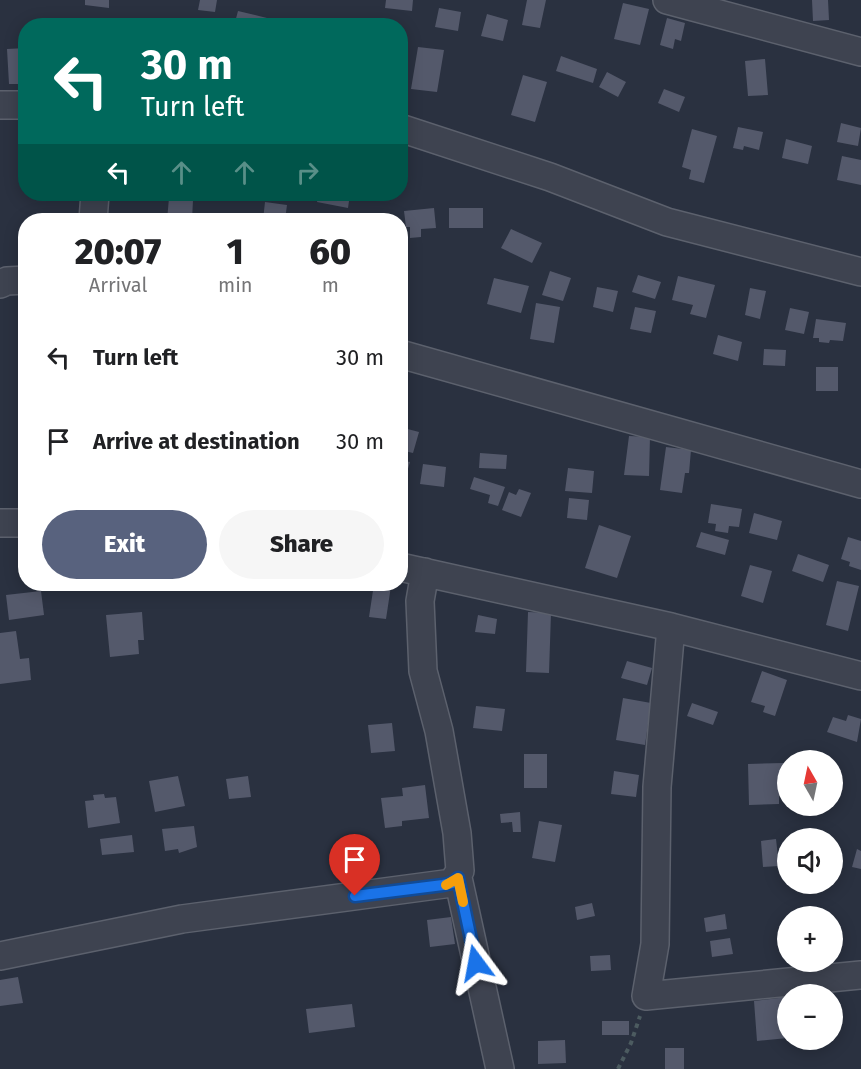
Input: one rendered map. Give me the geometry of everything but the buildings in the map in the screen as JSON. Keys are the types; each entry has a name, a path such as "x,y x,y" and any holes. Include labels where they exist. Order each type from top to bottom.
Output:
{"street":[{"path":"667,0 861,52"},
{"path":"0,105 18,105"},
{"path":"408,131 550,177 667,222 861,272"},
{"path":"0,284 7,280 18,280"},
{"path":"408,356 861,484"},
{"path":"0,523 18,523"},
{"path":"500,1069 458,878 460,871 457,833 440,731 423,671 420,601 413,570 671,627 861,676"},
{"path":"671,627 657,787 655,944 646,996 861,975"},
{"path":"0,956 182,919 443,885 452,883 458,878"}],"path":[{"path":"618,1069 631,1043 646,996"}],"slow traffic":[{"path":"446,885 458,878 463,902"}],"route":[{"path":"355,896 443,885 452,883 458,878 476,963"}]}
